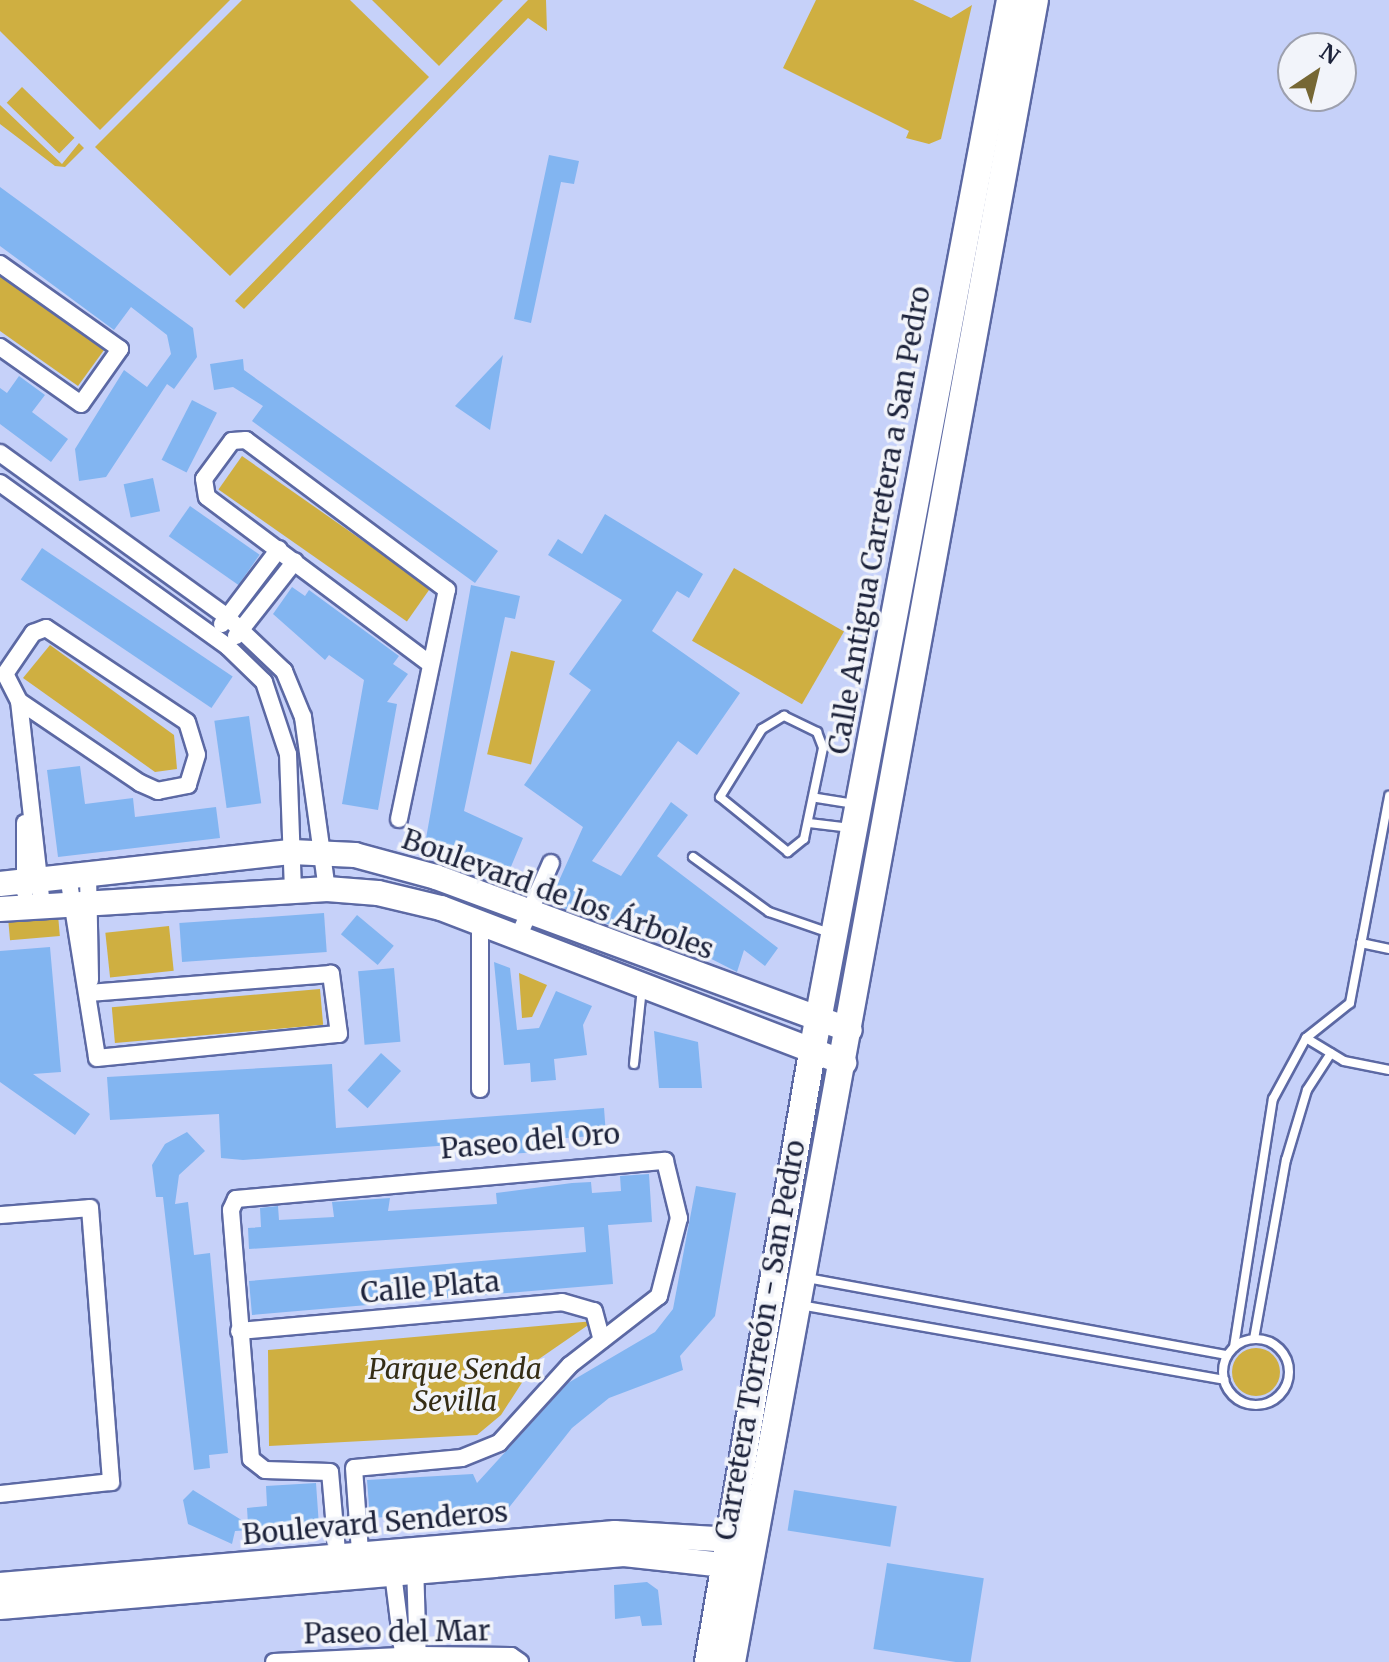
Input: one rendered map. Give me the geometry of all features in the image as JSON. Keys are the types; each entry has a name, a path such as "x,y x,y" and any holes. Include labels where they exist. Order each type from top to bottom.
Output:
{"main road":[{"name":"Calle Antigua Carretera a San Pedro","path":"812,1052 1010,0"},
{"path":"850,1030 1035,0"},
{"name":"Boulevard de los Árboles","path":"21,882 292,852 322,851 387,862 850,1030"},
{"name":"Boulevard de los Árboles","path":"0,909 327,889 412,899 844,1063"},
{"name":"Carretera Torreón - San Pedro","path":"708,1662 737,1566 756,1542 850,1030"},
{"name":"Carretera Torreón - San Pedro","path":"732,1662 737,1566 729,1537 812,1052"},
{"name":"Boulevard Senderos","path":"0,1585 615,1533 729,1537 756,1542"},
{"name":"Boulevard Senderos","path":"0,1607 404,1576 624,1554 737,1566"}],"street":[{"path":"0,264 120,349 81,404 0,347"},
{"path":"399,819 430,664 448,602 441,582 239,438 202,488 430,664"},
{"path":"0,453 242,629 295,690 327,889"},
{"path":"0,483 228,647 264,682 281,717 293,892"},
{"path":"213,637 279,549"},
{"path":"228,647 295,561"},
{"path":"19,701 158,791 178,790 197,772 187,722 59,632 33,633 5,674 19,701 26,789 21,882 35,906"},
{"path":"517,940 551,863"},
{"path":"78,875 89,993 97,1058 339,1034 331,974 89,993"},
{"path":"480,925 480,1089"},
{"name":"Paseo del Oro","path":"655,1156 672,1168 676,1185 675,1255 659,1296 602,1340 499,1443 462,1458 354,1468 350,1580 349,1555 327,1468 265,1470 251,1459 231,1210 247,1192 655,1156"},
{"path":"0,1215 90,1208 111,1482 0,1494"},
{"name":"Calle Plata","path":"239,1331 562,1302 594,1311 602,1340"},
{"path":"402,1551 402,1659"},
{"path":"402,1551 420,1659"},
{"name":"Paseo del Mar","path":"274,1662 420,1659 520,1662"}],"lane":[{"path":"982,136 1008,140"},
{"path":"789,716 823,742 817,798 799,847 781,851 729,810 721,788 768,722 789,716"},
{"path":"817,798 856,816"},
{"path":"1234,1347 1273,1099 1306,1038 1350,1003 1389,801"},
{"path":"809,823 856,816"},
{"path":"693,857 769,912 835,934"},
{"path":"1361,943 1389,949"},
{"path":"634,1064 642,987"},
{"path":"1306,1038 1331,1053 1389,1070"},
{"path":"1254,1339 1286,1160 1307,1090 1331,1053"},
{"path":"804,1277 1227,1355"},
{"path":"799,1304 1224,1380"},
{"path":"1254,1339 1283,1351 1290,1372 1283,1393 1253,1405 1233,1396 1224,1380 1227,1355 1234,1347 1254,1339"}],"green space":[{"path":"0,0 230,0 100,130 0,31"},
{"path":"242,0 350,0 429,77 230,276 95,147"},
{"path":"372,0 503,0 439,66"},
{"path":"528,0 546,0 547,31 528,18 244,309 235,301"},
{"path":"816,0 913,0 951,18 972,5 941,139 929,144 906,138 909,131 783,68"},
{"path":"22,87 75,138 59,154 7,103"},
{"path":"0,105 62,164 79,143 84,148 65,167 55,166 0,124"},
{"path":"0,276 104,350 78,386 0,331"},
{"path":"242,456 430,588 407,622 218,490"},
{"path":"734,568 844,632 802,704 692,641"},
{"path":"50,645 174,735 177,769 155,772 23,678"},
{"path":"511,651 555,661 531,764 487,754"},
{"path":"58,915 60,936 10,940 8,919"},
{"path":"169,926 174,971 110,977 105,933"},
{"path":"519,973 547,985 532,1017 522,1018"},
{"path":"320,989 323,1025 115,1043 112,1007"},
{"name":"Parque Senda Sevilla","path":"594,1321 536,1361 501,1415 477,1435 269,1446 268,1350"},
{"path":"1256,1348 1273,1355 1280,1372 1273,1389 1256,1396 1239,1389 1232,1372 1239,1355"}],"building":[{"path":"549,155 579,161 574,184 561,182 531,323 514,319"},
{"path":"0,187 193,328 197,357 174,389 167,384 106,477 79,481 75,449 124,370 147,387 171,354 167,335 131,307 114,330 0,246"},
{"path":"503,355 490,430 455,406"},
{"path":"243,359 244,370 498,551 475,583 252,421 263,406 233,387 214,390 210,364"},
{"path":"19,376 45,395 32,412 68,439 51,462 0,424 0,388 7,393"},
{"path":"192,400 217,413 187,472 162,460"},
{"path":"153,478 160,511 131,517 124,484"},
{"path":"190,506 260,555 238,585 169,536"},
{"path":"605,514 703,574 689,598 677,591 652,631 740,693 697,755 678,741 592,861 621,876 671,802 688,815 657,856 778,948 765,966 744,950 737,972 637,921 633,933 549,903 583,827 524,785 591,690 569,674 622,600 548,555 558,539 582,554"},
{"path":"42,548 233,677 211,708 21,580"},
{"path":"471,585 520,596 515,619 505,617 464,811 523,838 510,869 425,844"},
{"path":"292,587 305,596 309,590 399,656 393,664 408,674 387,702 397,704 378,810 342,804 364,680 329,655 325,660 273,614"},
{"path":"249,716 261,803 227,808 214,721"},
{"path":"80,766 85,804 133,798 135,817 216,807 220,838 58,857 47,770"},
{"path":"324,913 327,952 182,962 179,923"},
{"path":"357,915 394,946 378,965 341,934"},
{"path":"50,947 61,1072 33,1074 90,1114 75,1135 0,1082 0,951"},
{"path":"494,962 510,968 517,1030 539,1028 556,991 592,1006 583,1025 587,1055 554,1059 556,1080 531,1082 530,1063 504,1065"},
{"path":"394,968 400,1042 365,1045 358,971"},
{"path":"654,1031 698,1042 702,1088 659,1088"},
{"path":"381,1053 401,1071 368,1108 348,1090"},
{"path":"332,1064 336,1128 604,1108 606,1135 553,1139 554,1151 494,1155 493,1142 243,1160 221,1158 219,1114 110,1120 107,1077"},
{"path":"187,1132 205,1151 179,1175 175,1204 188,1202 194,1255 210,1253 228,1453 209,1455 210,1468 194,1470 163,1197 156,1197 152,1165 165,1144"},
{"path":"649,1174 652,1222 608,1225 613,1284 252,1315 249,1281 586,1252 584,1227 249,1249 248,1228 261,1227 260,1208 278,1206 279,1220 334,1217 332,1202 390,1198 388,1211 497,1204 496,1193 572,1183 591,1182 592,1193 621,1191 620,1176"},
{"path":"696,1186 736,1193 715,1316 680,1356 683,1370 609,1398 572,1428 507,1510 370,1518 367,1480 473,1474 477,1483 568,1383 655,1332 673,1309"},
{"path":"316,1483 319,1526 235,1531 232,1544 188,1524 183,1500 193,1490 248,1524 247,1508 267,1506 266,1486"},
{"path":"794,1490 897,1506 890,1547 788,1530"},
{"path":"887,1563 984,1578 971,1662 873,1649"},
{"path":"647,1582 658,1590 662,1625 642,1626 640,1616 615,1619 614,1585"}]}
